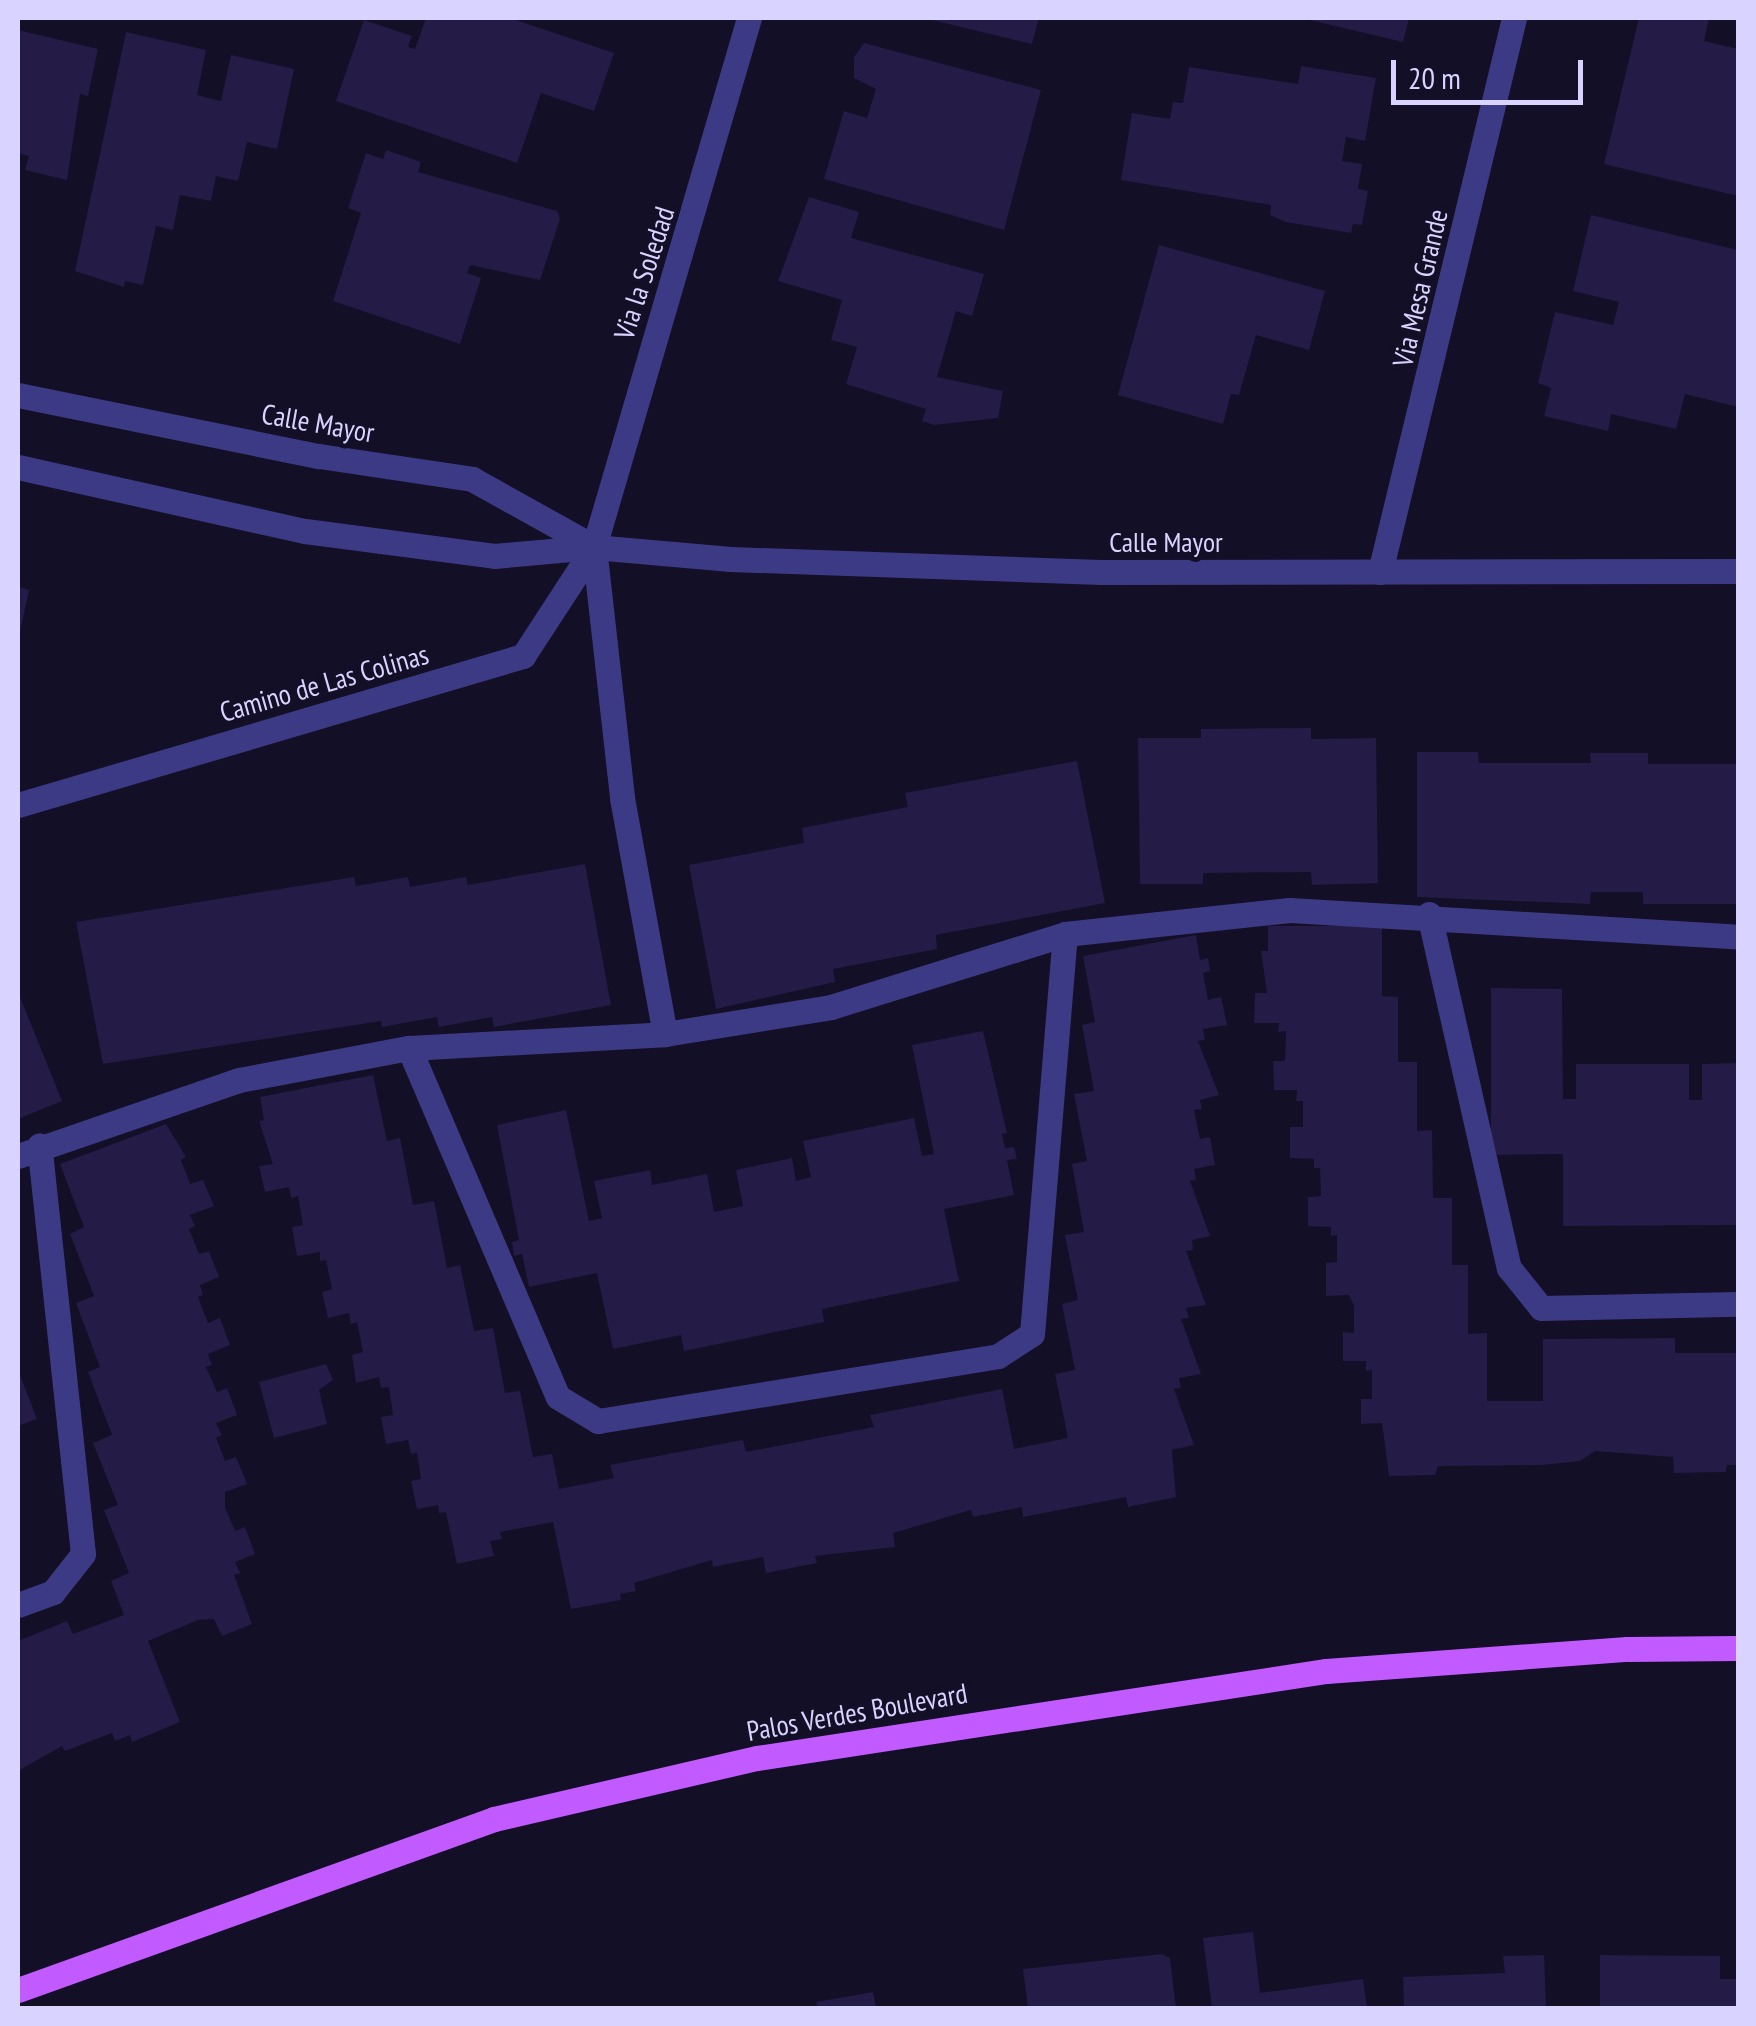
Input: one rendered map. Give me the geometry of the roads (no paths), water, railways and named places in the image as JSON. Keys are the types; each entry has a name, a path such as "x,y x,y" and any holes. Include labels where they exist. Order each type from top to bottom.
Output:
{"main road":[{"name":"Palos Verdes Boulevard","path":"18,1990 494,1819 756,1758 1326,1671 1627,1648 1738,1648"}],"street":[{"name":"Via la Soledad","path":"594,547 749,18"},
{"name":"Via Mesa Grande","path":"1380,572 1514,18"},
{"name":"Calle Mayor","path":"18,395 319,456 472,478 594,547"},
{"name":"Calle Mayor","path":"18,467 305,531 494,556 594,547 894,566 1380,572 1738,571"},
{"name":"Camino de Las Colinas","path":"18,804 523,656 594,547"},
{"path":"594,547 622,798 665,1034"},
{"path":"18,1606 53,1592 83,1554 28,1150 239,1080 409,1048 665,1034 831,1007 1065,934 1290,910 1429,914 1531,927 1738,936"},
{"path":"1429,914 1508,1268 1540,1308 1738,1304"},
{"path":"409,1048 558,1397 598,1421 998,1356 1032,1334 1065,934"}]}
